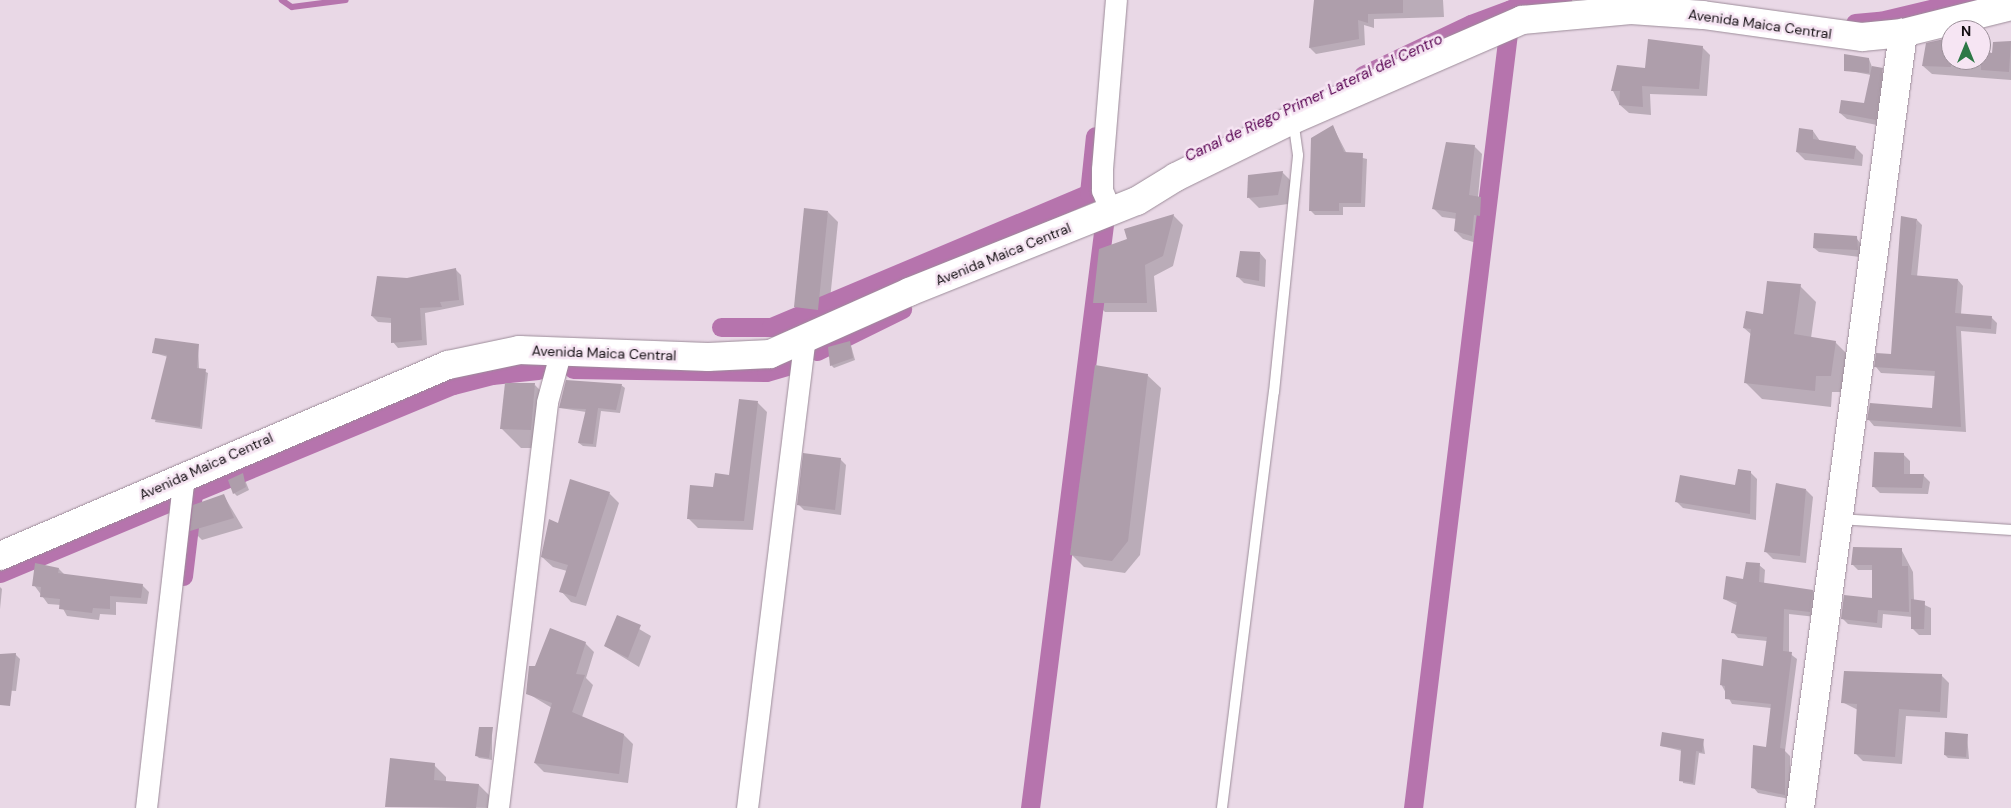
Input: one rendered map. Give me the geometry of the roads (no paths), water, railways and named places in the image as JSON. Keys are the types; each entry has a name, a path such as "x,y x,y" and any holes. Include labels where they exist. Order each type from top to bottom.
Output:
{"street":[{"path":"1110,209 1102,190 1102,169 1116,0"},
{"name":"Avenida Maica Central","path":"0,556 448,364 519,350 742,357 770,354 804,341 909,292 1110,209 1137,201 1176,177 1292,120 1494,28 1559,14 1631,10 1704,15 1862,37 1903,33 2011,6"},
{"path":"1800,808 1903,33"},
{"path":"747,808 804,341"},
{"path":"498,808 547,402 560,350"},
{"path":"146,808 184,476"}],"lane":[{"path":"1222,808 1274,392 1298,155 1292,120"},
{"path":"1837,519 2011,530"}],"waterway":[{"path":"282,0 292,7 346,0"},
{"name":"Canal de Riego Primer Lateral del Centro","path":"1363,75 1471,24 1511,9 1562,0"},
{"name":"Canal de Riego Primer Lateral del Centro","path":"1855,23 1880,21 1968,0"},
{"path":"1413,808 1508,33"},
{"path":"721,327 771,327 1089,193 1095,136"},
{"path":"1030,808 1104,225"},
{"path":"817,351 902,309"},
{"path":"573,369 766,372 790,365"},
{"path":"192,493 453,385 492,375 538,370"},
{"path":"183,576 193,493"},
{"path":"0,573 170,502"}]}
